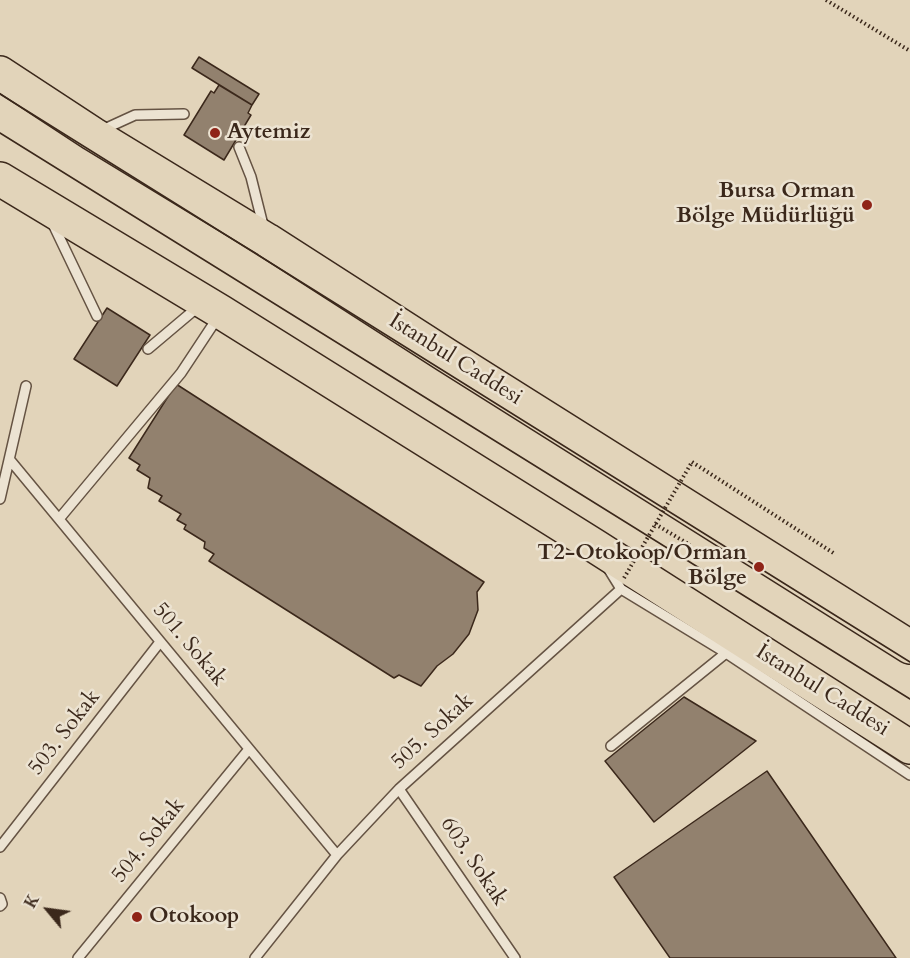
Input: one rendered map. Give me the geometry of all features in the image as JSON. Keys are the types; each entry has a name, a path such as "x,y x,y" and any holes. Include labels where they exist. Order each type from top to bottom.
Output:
{"highway":[{"name":"İstanbul Caddesi","path":"0,73 93,134 267,240 910,646"},
{"name":"İstanbul Caddesi","path":"16,190 212,307 595,546 910,747"}],"lane":[{"path":"93,134 135,115 184,114"},
{"path":"239,147 252,177 267,240"},
{"path":"16,190 97,316"},
{"path":"148,349 212,307"},
{"path":"59,519 181,373 212,307"},
{"path":"0,499 26,386"},
{"name":"501. Sokak","path":"10,460 337,855"},
{"path":"595,546 621,589 726,653 910,775"},
{"name":"505. Sokak","path":"255,958 337,855 399,789 621,589"},
{"name":"503. Sokak","path":"0,847 160,642"},
{"path":"611,746 726,653"},
{"name":"504. Sokak","path":"78,958 249,749"},
{"name":"603. Sokak","path":"399,789 515,958"},
{"path":"0,898 2,904 0,906"}],"path":[{"path":"826,0 910,51"},
{"path":"624,578 692,462 835,554"},
{"path":"655,524 690,545"}],"building":[{"path":"199,57 259,94 252,105 192,68"},
{"path":"219,85 252,105 248,113 251,115 224,160 184,135 211,91 214,93"},
{"path":"107,308 150,335 117,386 74,359"},
{"path":"176,384 484,582 477,592 478,610 469,634 453,654 437,666 421,686 399,675 394,678 209,561 214,554 204,548 205,542 184,529 186,525 177,520 181,514 159,501 162,496 148,488 150,478 137,470 140,465 129,458"},
{"path":"684,697 756,741 654,822 605,761"},
{"path":"767,771 896,958 670,958 614,877"}],"tram line":[{"path":"0,94 910,662"},
{"path":"0,133 910,699"}],"place":[{"name":"Aytemiz","path":"215,133"},
{"name":"Bursa Orman Bölge Müdürlüğü","path":"867,205"},
{"name":"T2-Otokoop/Orman Bölge","path":"759,567"},
{"name":"Otokoop","path":"137,917"}]}
